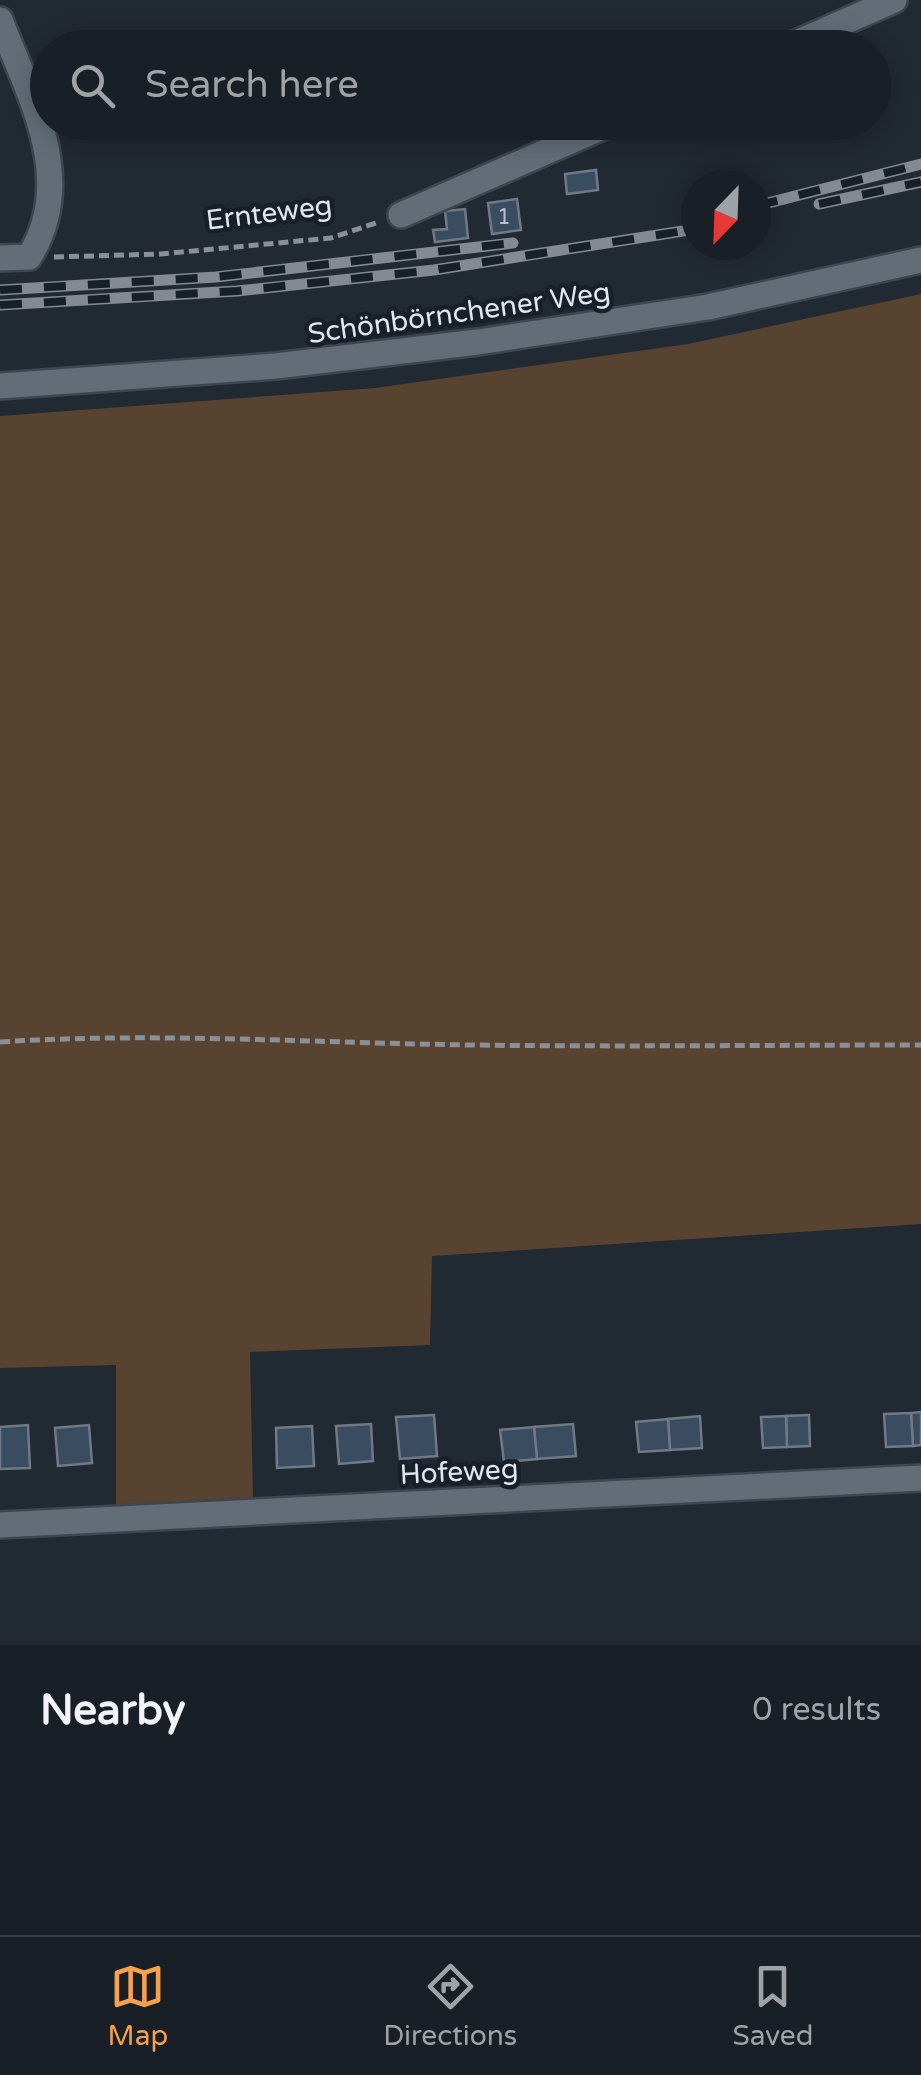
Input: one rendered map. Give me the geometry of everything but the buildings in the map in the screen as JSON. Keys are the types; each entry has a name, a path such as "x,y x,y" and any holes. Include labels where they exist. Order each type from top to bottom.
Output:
{"street":[{"path":"826,30 894,0"},
{"path":"0,20 30,96"},
{"path":"0,258 28,258 44,228 51,172 45,140"},
{"path":"401,215 573,140"},
{"name":"Schönbörnchener Weg","path":"0,386 276,366 478,342 708,307 921,260"},
{"name":"Hofeweg","path":"0,1525 921,1478"}],"path":[{"name":"Ernteweg","path":"28,258 161,254 331,238 401,215"},
{"path":"0,1042 228,1038 471,1045 921,1045"}],"shaded area":[{"path":"921,294 921,1224 432,1256 430,1345 250,1352 253,1499 116,1507 116,1365 0,1368 0,416 375,388 688,344"}],"railway":[{"path":"771,202 921,164"},
{"path":"819,204 921,182"},
{"path":"0,305 237,291 434,270 681,231"},
{"path":"0,290 216,277 513,243"}]}
